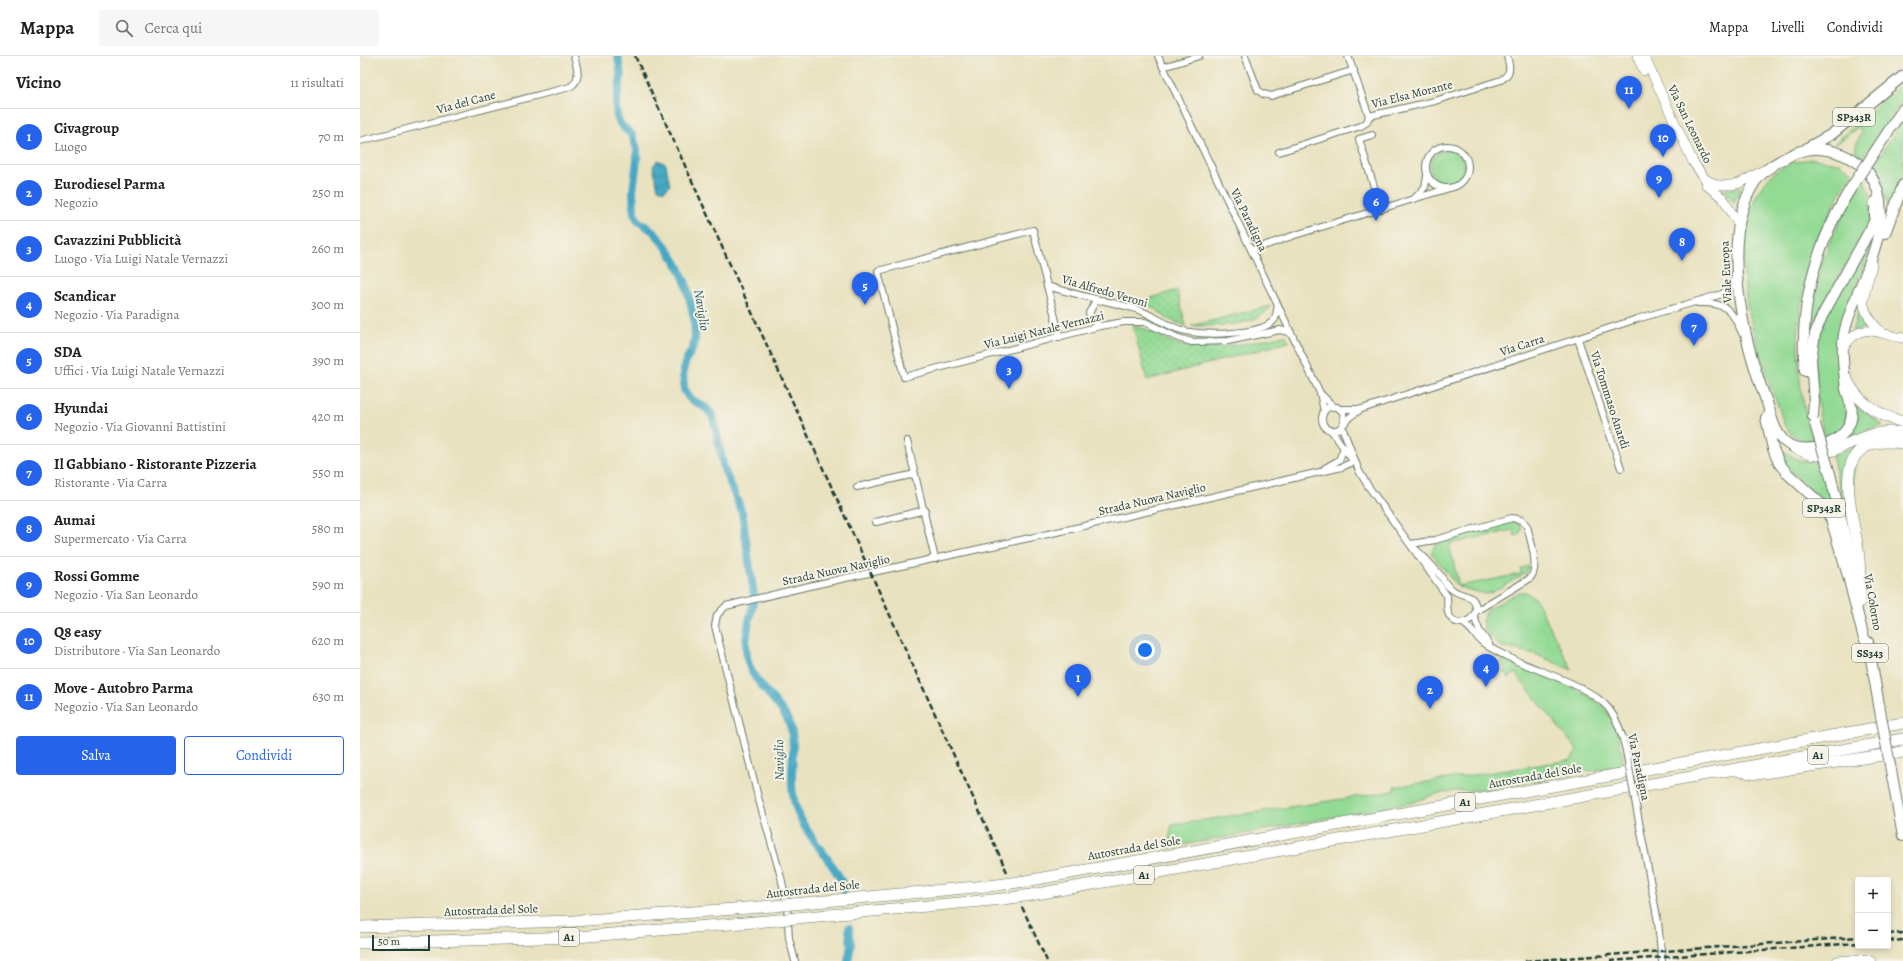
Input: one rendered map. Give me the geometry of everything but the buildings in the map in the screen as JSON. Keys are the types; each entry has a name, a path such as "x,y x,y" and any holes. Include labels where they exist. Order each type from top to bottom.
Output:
{"highway":[{"path":"1846,378 1858,397 1867,406 1880,414 1903,422"},
{"path":"1829,448 1875,434 1886,432 1903,433"},
{"path":"1860,601 1859,558 1850,493 1849,474 1851,465 1855,456 1860,451 1875,443 1884,441 1903,443"},
{"path":"1795,448 1813,455 1816,452"},
{"name":"Autostrada del Sole","path":"360,927 574,921 774,906 855,897 998,885 1903,723"},
{"name":"A1","path":"360,943 577,937 1003,899 1903,739"},
{"path":"1733,770 1757,774 1903,752"}],"main road":[{"name":"Via San Leonardo","path":"1637,56 1692,171 1698,179 1723,198 1739,225"},
{"name":"Via San Leonardo","path":"1644,56 1693,162 1705,179 1717,185 1731,185 1740,183 1772,166"},
{"name":"SP343R","path":"1800,151 1832,134 1903,76"},
{"path":"1814,420 1807,388 1804,352 1806,305 1813,272 1832,221 1849,191 1903,109"},
{"name":"Viale Europa","path":"1795,448 1784,441 1777,432 1758,381 1750,352 1741,309 1737,273 1737,244 1739,225 1750,191 1755,182 1772,166 1800,151 1817,149 1832,151 1846,156 1859,164"},
{"path":"1814,420 1811,359 1815,334 1819,322 1869,233 1875,219 1874,192 1868,175 1876,185 1881,201 1882,220 1880,240"},
{"path":"1829,448 1843,434 1851,422 1852,413 1846,390 1842,349 1847,323 1903,185"},
{"path":"1875,252 1863,300 1867,316 1881,332"},
{"path":"1842,349 1849,338 1855,334 1868,331 1881,332 1903,338"},
{"name":"SP343R","path":"1758,381 1773,449 1777,459 1788,474 1822,505 1831,519 1848,576 1863,635 1869,649"},
{"name":"Via Colorno","path":"1814,420 1848,542 1903,836"},
{"path":"1837,961 1864,959 1871,961"}],"street":[{"name":"Via del Cane","path":"360,141 565,88 576,82 578,75 574,56"},
{"name":"Via Paradigna","path":"1158,56 1320,393"},
{"path":"1164,67 1199,56"},
{"path":"1245,56 1258,90 1263,94 1272,96 1354,70"},
{"path":"1348,56 1369,116"},
{"name":"Via Elsa Morante","path":"1279,152 1361,126 1367,122 1369,116 1436,101 1501,80 1507,75 1510,67 1507,56"},
{"path":"1372,135 1359,139 1381,209"},
{"path":"1252,250 1453,187 1461,182 1468,170 1465,156 1457,149 1443,147 1433,152 1428,160 1426,185 1414,199"},
{"path":"1427,173 1430,179 1437,186 1446,188 1453,187"},
{"name":"Via Alfredo Veroni","path":"878,271 1033,230 1060,337"},
{"name":"Via Luigi Natale Vernazzi","path":"878,271 904,377 1100,326 1124,322 1145,322 1178,338 1192,342 1228,341 1280,330 1287,332 1293,337"},
{"name":"Via Carra","path":"1343,425 1350,417 1362,409 1722,294 1730,287 1737,273"},
{"name":"Via Alfredo Veroni","path":"1047,286 1144,312 1181,331 1204,334 1233,332 1266,326 1275,318 1278,310 1277,302"},
{"path":"1100,326 1094,322 1089,313 1095,302 1102,300"},
{"name":"Via Carra","path":"1689,304 1712,302 1731,311 1750,352"},
{"name":"Via Tommaso Anardi","path":"1578,339 1621,468"},
{"path":"1320,393 1333,406 1340,409 1345,416 1343,425 1354,461"},
{"path":"1320,393 1324,411"},
{"path":"1333,406 1324,411 1321,417 1322,423 1325,427 1331,430 1337,430 1343,425"},
{"name":"Via Carra","path":"1340,409 1362,409"},
{"path":"1331,430 1354,461"},
{"path":"907,441 925,510 935,559"},
{"name":"Strada Nuova Naviglio","path":"1311,474 1336,463 1342,456 1344,448"},
{"name":"Via Paradigna","path":"1354,461 1376,499 1412,545 1419,558 1447,596 1448,614 1454,621 1463,623 1471,629 1481,641 1494,650 1586,691 1600,699 1614,716 1626,751 1658,922 1662,961"},
{"name":"Strada Nuova Naviglio","path":"795,961 789,938 787,905 781,877 758,798 715,626 717,615 726,606 1342,467 1354,461"},
{"path":"857,487 916,474"},
{"path":"876,522 925,510"},
{"path":"1412,545 1512,518 1524,522 1527,526 1535,565 1533,574 1529,579 1475,613 1471,619 1463,623"},
{"name":"Via Paradigna","path":"1412,545 1422,554 1448,587 1454,592 1467,595 1474,601 1479,630 1494,650"},
{"path":"1448,605 1453,598 1462,594"}],"green space":[{"path":"1903,83 1903,100 1861,160 1856,153 1856,146 1862,133 1858,127 1839,142 1834,144"},
{"path":"1903,120 1903,173 1891,204 1888,206 1880,182 1871,170"},
{"path":"1444,150 1450,150 1454,151 1461,157 1464,167 1463,174 1457,181 1450,184 1444,184 1440,183 1433,177 1430,170 1430,164 1431,160 1437,153"},
{"path":"1815,159 1839,163 1853,172 1835,203 1820,236 1809,269 1802,302 1798,336 1799,371 1804,406 1813,441 1801,439 1786,428 1767,377 1749,316 1745,293 1744,242 1749,217 1757,195 1770,176 1789,164"},
{"path":"1864,180 1871,194 1871,220 1810,329 1813,298 1823,258 1845,210"},
{"path":"1741,188 1734,202 1725,190 1725,189"},
{"path":"1875,229 1872,245 1843,318 1837,340 1838,371 1848,408 1845,426 1834,435 1826,438 1820,422 1815,351 1823,322"},
{"path":"1177,290 1186,326 1168,319 1155,309 1135,303"},
{"path":"1270,306 1265,313 1246,322 1211,326 1191,326"},
{"path":"1859,309 1871,326 1852,331"},
{"path":"1133,326 1146,329 1175,343 1192,347 1219,347 1285,335 1289,342 1147,380"},
{"path":"1856,406 1883,425 1848,437 1857,420"},
{"path":"1864,443 1856,450 1849,523 1832,456"},
{"path":"1778,448 1797,459 1812,462 1819,461 1825,476 1838,524 1833,513 1824,501 1799,479 1784,463 1779,455"},
{"path":"1507,520 1517,522 1522,528 1519,535 1515,536 1513,530 1449,544 1459,586 1521,574 1521,568 1529,566 1526,573 1491,593 1485,594 1458,587 1431,553 1435,545"},
{"path":"1519,592 1526,592 1535,598 1572,670 1535,654 1500,646 1485,631 1482,621 1488,609"},
{"path":"1502,659 1559,681 1588,696 1599,704 1608,713 1615,725 1624,765 1487,789 1443,793 1410,803 1167,848 1172,825 1394,791 1394,787 1571,760 1577,750 1515,673 1509,678 1504,672 1507,670 1500,661"}],"water":[{"path":"658,160 666,164 670,186 664,191 658,189 653,166"}],"waterway":[{"name":"Naviglio","path":"618,56 621,77 616,104 617,117 621,125 632,135 637,149 633,191 634,213 638,221 653,231 665,245 678,265 686,284 694,318 695,338 693,348 686,360 683,370 684,390 689,398 706,408 713,416 724,469 742,512 754,596"},
{"name":"Naviglio","path":"753,603 746,638 749,666 755,677 783,712 790,724 793,739 792,783 795,806 805,827 837,874 845,892"},
{"name":"Naviglio","path":"848,961 851,945 849,928"}],"railway":[{"path":"635,56 1007,872"},
{"path":"1022,907 1047,961"},
{"path":"1891,934 1903,933"},
{"path":"1525,961 1855,937"},
{"path":"1891,941 1903,940"},
{"path":"1610,961 1855,943"}],"place":[{"name":"Move - Autobro Parma","path":"1629,109"},
{"name":"Q8 easy","path":"1663,157"},
{"name":"Rossi Gomme","path":"1659,198"},
{"name":"Hyundai","path":"1376,221"},
{"name":"Aumai","path":"1682,261"},
{"name":"SDA","path":"865,305"},
{"name":"Il Gabbiano - Ristorante Pizzeria","path":"1694,346"},
{"name":"Cavazzini Pubblicità","path":"1009,389"},
{"name":"Scandicar","path":"1486,687"},
{"name":"Civagroup","path":"1078,697"},
{"name":"Eurodiesel Parma","path":"1430,709"}]}
